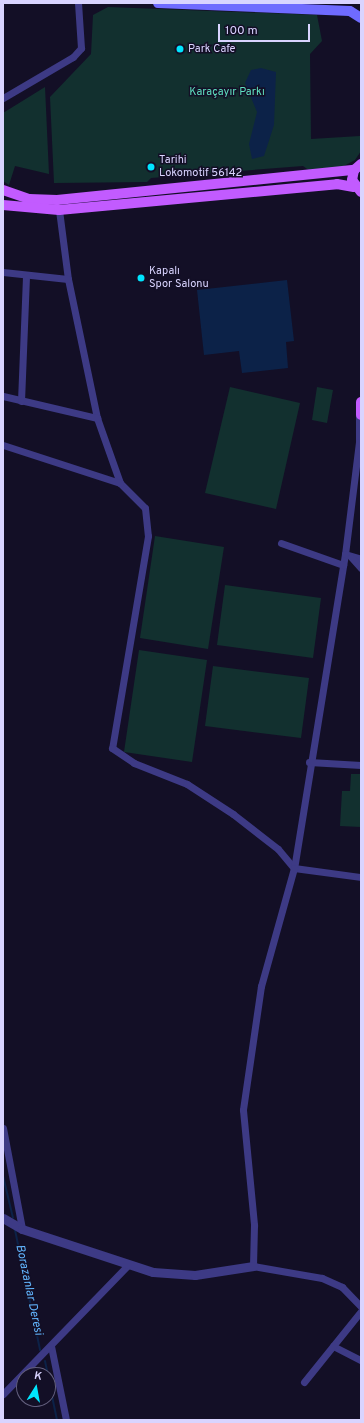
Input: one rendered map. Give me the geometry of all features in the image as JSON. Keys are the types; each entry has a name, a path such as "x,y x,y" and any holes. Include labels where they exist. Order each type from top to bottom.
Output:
{"main road":[{"path":"158,3 351,7 361,18"},
{"path":"3,190 29,199 56,200 359,165 359,192 337,184 59,210 3,204"}],"street":[{"path":"3,98 73,57 81,48 78,3"},
{"path":"59,210 68,278 98,418 120,483 145,508 148,536 112,748 134,763 187,784 226,810 278,849 294,868 361,877"},
{"path":"3,272 26,276 68,278"},
{"path":"21,401 26,276"},
{"path":"3,396 98,418"},
{"path":"253,1266 254,1225 243,1131 244,1092 261,986 294,868 309,762 343,565 348,555 360,439 360,409"},
{"path":"3,445 120,483"},
{"path":"281,543 343,565"},
{"path":"348,555 361,559"},
{"path":"348,555 361,568"},
{"path":"309,762 361,765"},
{"path":"3,1128 22,1229"},
{"path":"3,1218 22,1229 129,1264 175,1275 253,1266 322,1278 342,1288 361,1307"},
{"path":"3,1394 52,1346 129,1264"},
{"path":"304,1382 361,1310"},
{"path":"52,1346 66,1420"},
{"path":"333,1346 361,1360"}],"green space":[{"name":"Karaçayır Parkı","path":"108,7 317,15 322,41 310,54 311,139 360,136 361,151 355,160 342,167 310,171 303,166 151,178 147,182 54,183 50,97 91,54 93,15"},
{"path":"45,87 49,174 15,166 9,185 3,181 3,113"},
{"path":"230,387 300,403 276,509 205,493"},
{"path":"317,387 333,390 327,423 312,420"},
{"path":"155,536 224,547 208,649 140,638"},
{"path":"225,585 321,598 313,658 217,645"},
{"path":"139,650 207,660 192,762 124,752"},
{"path":"213,666 309,678 301,738 205,726"},
{"path":"351,774 361,774 361,827 340,826 342,791 350,791"}],"water":[{"path":"261,68 276,72 274,125 264,156 252,159 249,144 257,112 245,83 251,70"},
{"path":"287,280 294,341 286,342 288,368 242,373 239,351 204,355 197,290"}],"waterway":[{"name":"Borazanlar Deresi","path":"3,1176 13,1218"},
{"name":"Borazanlar Deresi","path":"15,1230 40,1350"},
{"name":"Borazanlar Deresi","path":"45,1361 46,1367"},
{"name":"Borazanlar Deresi","path":"54,1407 57,1420"}],"place":[{"name":"Park Cafe","path":"180,49"},
{"name":"Tarihi Lokomotif 56142","path":"151,167"},
{"name":"Kapalı Spor Salonu","path":"141,278"}]}
